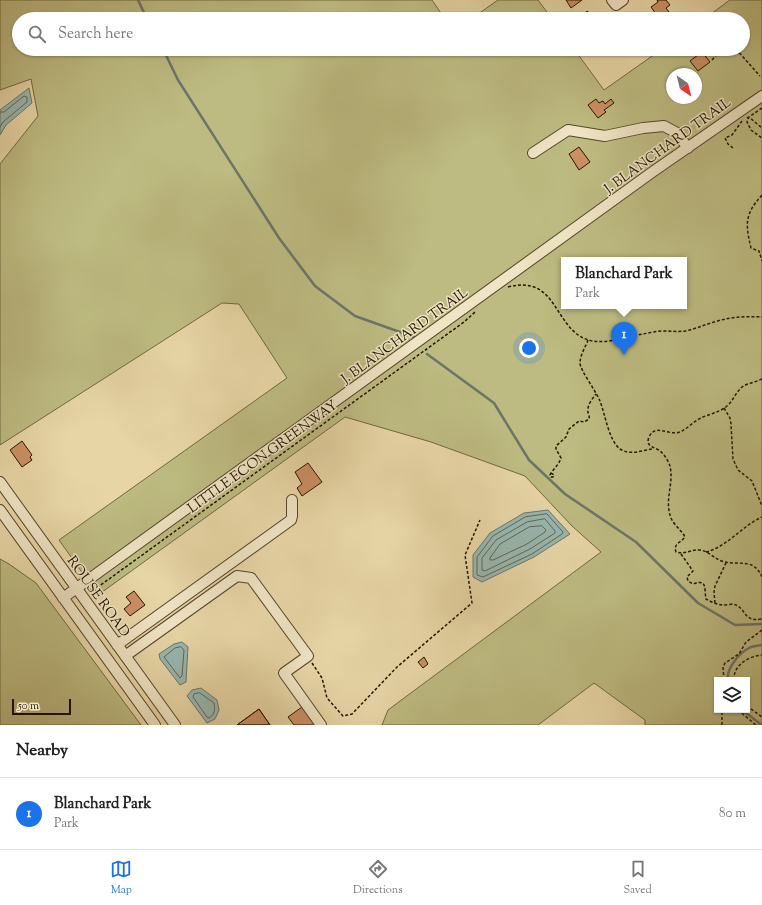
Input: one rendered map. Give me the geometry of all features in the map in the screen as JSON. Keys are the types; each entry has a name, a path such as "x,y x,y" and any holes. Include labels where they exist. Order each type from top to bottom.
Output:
{"street":[{"name":"J. BLANCHARD TRAIL","path":"64,598 762,96"},
{"path":"533,153 568,130 605,136 643,128 664,126 678,133 688,148"},
{"name":"ROUSE ROAD","path":"0,482 175,725"},
{"path":"117,645 291,520 292,500"},
{"path":"0,510 155,725"},
{"path":"125,656 238,576 251,578 308,656 284,674 321,725"}],"path":[{"path":"712,60 716,56"},
{"path":"742,56 760,76"},
{"path":"733,148 729,146 725,138 732,135 743,119 749,117 762,108"},
{"path":"749,117 762,128"},
{"path":"749,117 747,122 749,127 762,138"},
{"path":"762,195 749,212 748,224 751,248 759,251 762,261"},
{"path":"505,289 522,286 533,286 538,288 549,298 573,330 588,340 607,341 658,331 685,331 722,319 736,317 762,318"},
{"name":"LITTLE ECON GREENWAY","path":"91,591 94,592 98,587 458,326 477,310"},
{"path":"588,340 580,362 581,369 600,400 613,440 619,448 628,452 653,449 659,450 663,453 670,468 667,502 668,510 673,522 685,537 676,544 675,548 676,552 681,554 693,571 687,577 688,581 693,584 701,582 706,589 706,599 722,605 734,604 742,609 748,618 756,620 762,619"},
{"path":"653,449 648,442 652,433 656,430 663,430 672,434 680,432 700,418 723,408 730,403 738,391 744,386 762,379"},
{"path":"551,472 554,467 559,464 561,458 556,446 563,440 567,432 579,421 584,422 589,419 588,407 596,394"},
{"path":"723,408 730,418 733,459 738,470 752,482 762,506"},
{"path":"706,552 719,547 762,517"},
{"path":"308,656 322,678 327,698 343,716 352,714 397,666 472,603 465,556 480,520"},
{"path":"681,554 700,550 726,563 748,563 759,570 762,577"},
{"path":"715,603 715,586 726,563"},
{"path":"724,677 723,669 725,663 741,652 746,642 762,630"},
{"path":"734,677 734,673 741,664 750,658 762,655"},
{"path":"750,708 762,717"},
{"path":"722,713 722,725"},
{"path":"742,713 756,725"}],"shaded area":[{"path":"0,0 432,0 440,12 12,12 12,56 579,56 604,90 652,56 750,56 750,12 714,12 730,0 762,0 762,725 645,725 645,720 594,683 538,725 382,725 388,710 601,552 572,526 525,476 431,442 345,417 98,595 59,540 287,378 239,304 222,303 0,445 0,164 38,116 31,79 0,90"},
{"path":"498,0 538,0 547,12 481,12"},
{"path":"0,559 36,583 141,725 0,725"}],"water":[{"path":"29,88 32,103 6,125 0,135 0,110"},
{"path":"548,510 570,534 534,557 482,582 473,577 473,555 490,533 524,513"},
{"path":"182,642 188,647 186,682 180,685 160,659 159,654 174,644"},
{"path":"201,688 217,700 219,710 215,719 207,723 187,696 192,690"}],"building":[{"path":"566,0 582,0 571,8"},
{"path":"657,0 666,0 670,5 666,8 669,12 655,12 651,7 658,2"},
{"path":"697,56 705,56 710,62 702,68 696,68 690,61"},
{"path":"596,99 599,103 603,101 605,104 611,99 614,103 604,110 606,112 598,118 588,105"},
{"path":"579,147 590,162 579,170 569,154"},
{"path":"22,441 32,455 30,457 32,460 22,467 10,450"},
{"path":"308,463 322,482 302,496 297,488 302,484 295,472"},
{"path":"134,591 145,605 130,616 124,609 131,603 126,597"},
{"path":"424,657 428,664 423,668 418,662"},
{"path":"302,707 315,725 294,725 288,717"},
{"path":"259,709 270,725 237,725"},
{"path":"259,709 270,725 237,725"}],"waterway":[{"path":"138,0 144,12"},
{"path":"166,56 178,80 279,238 315,286 355,316 414,337"},
{"path":"427,354 494,403 529,460 565,494 636,542 698,603 735,625 762,624"},
{"path":"728,677 731,666 737,657 750,647 762,645"},
{"path":"746,713 762,725"}],"place":[{"name":"Blanchard Park","path":"624,355"}]}
